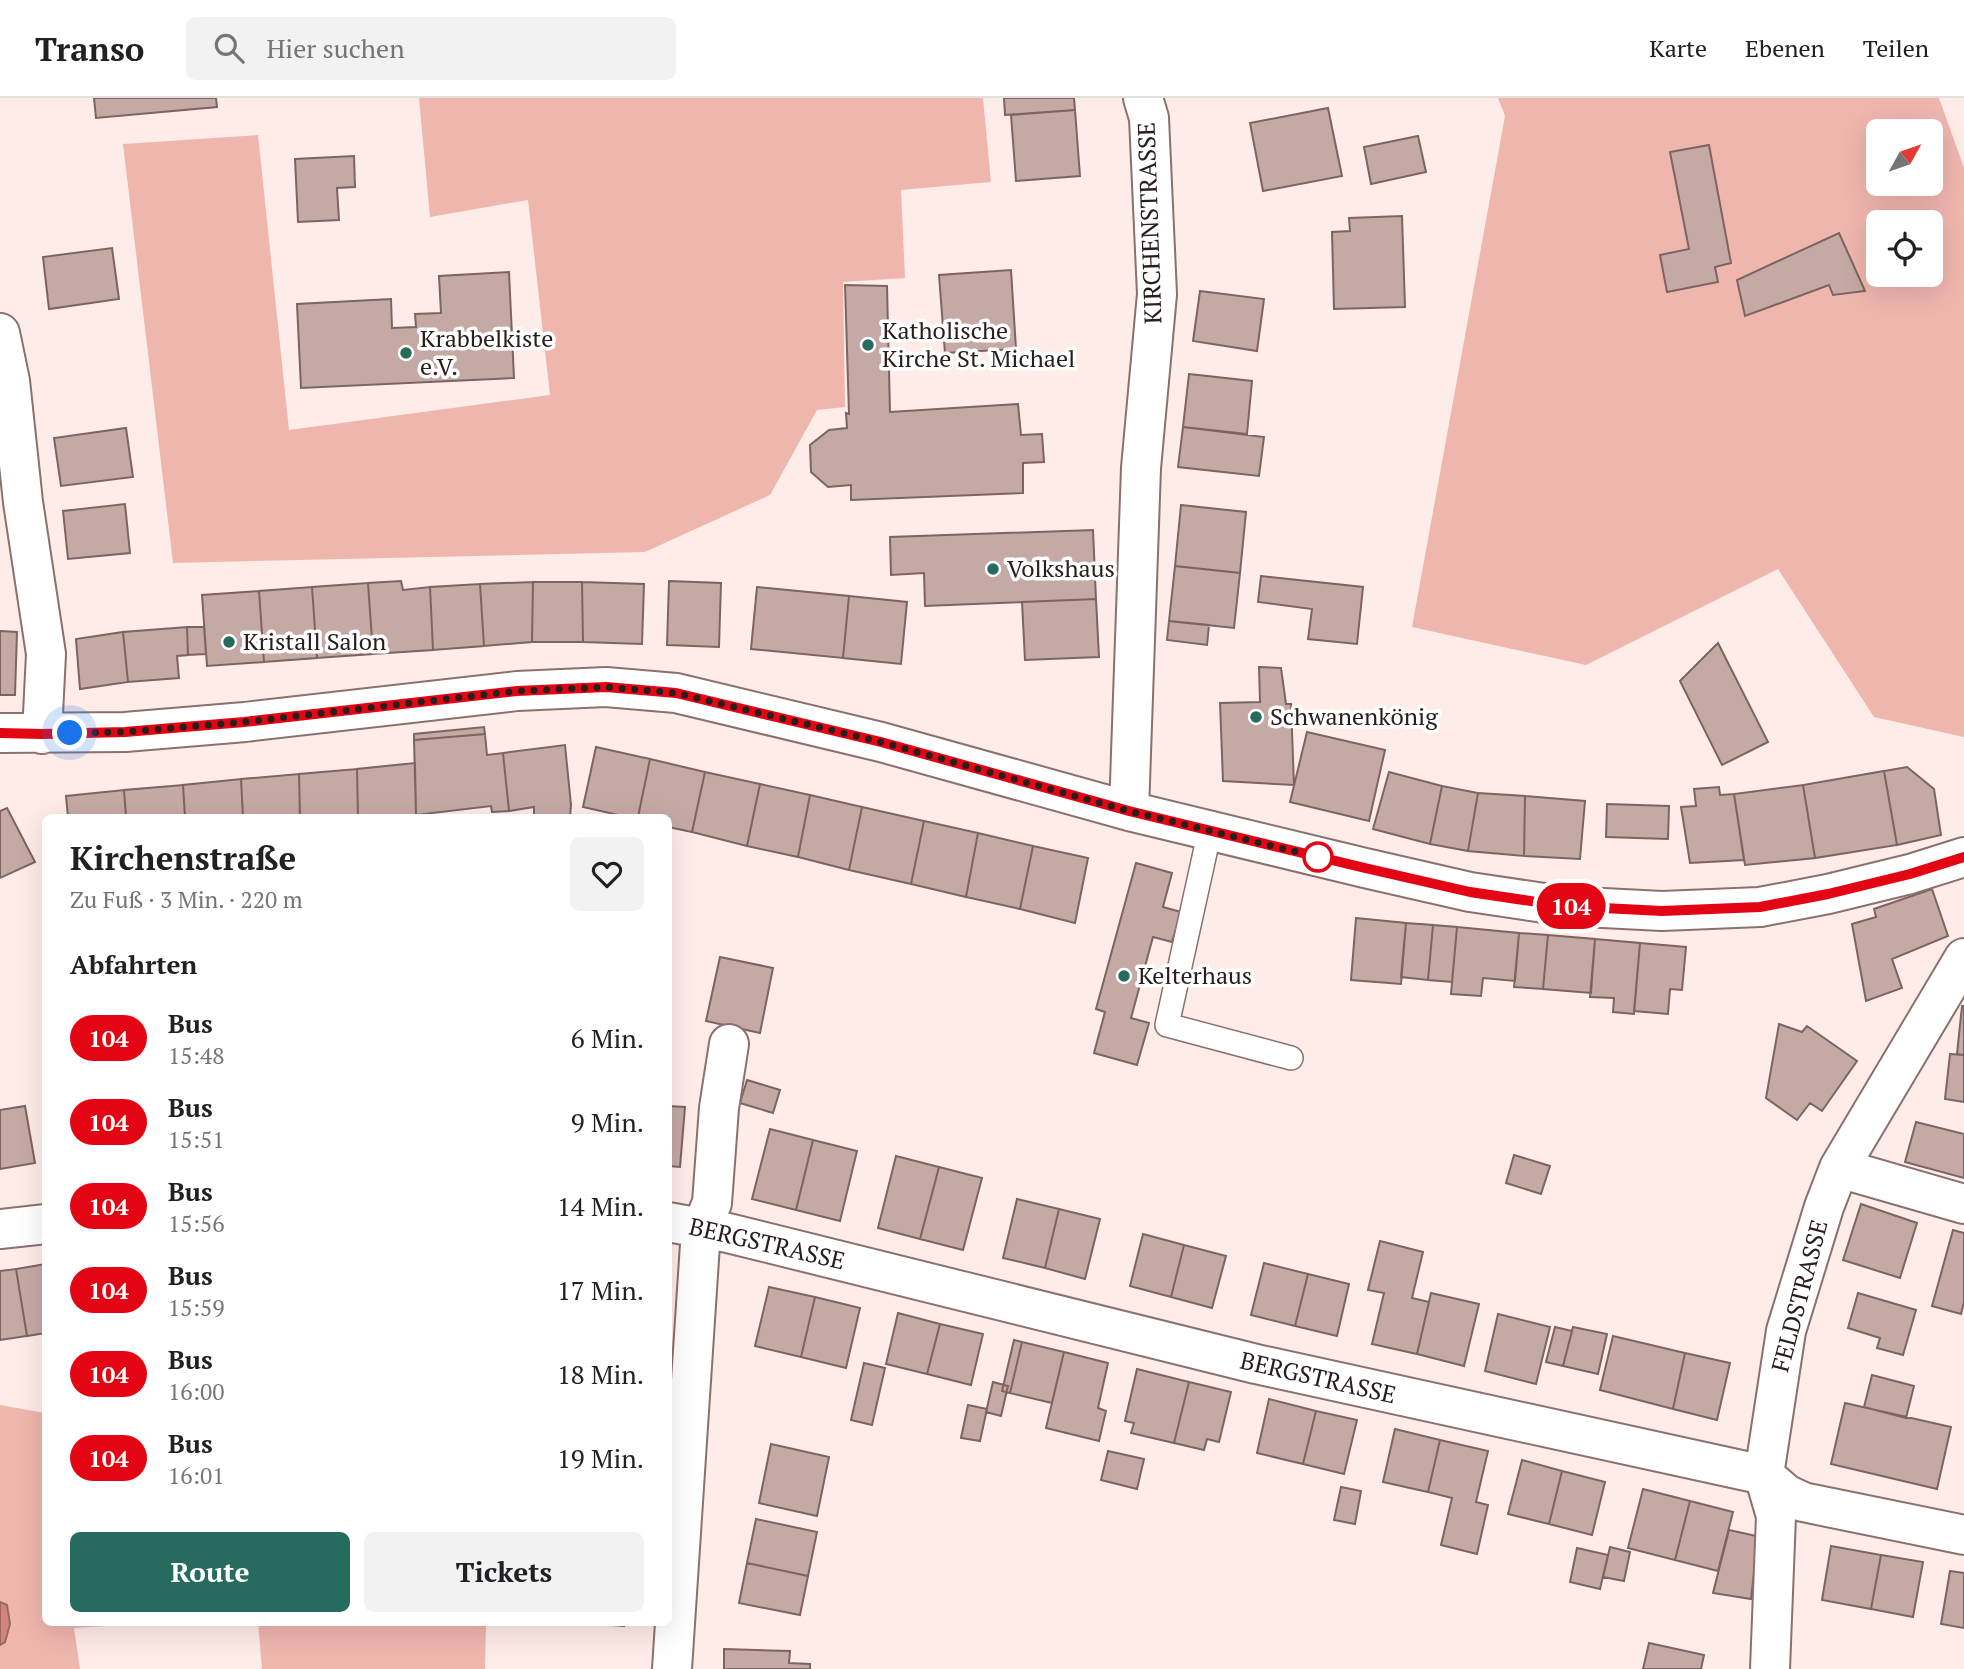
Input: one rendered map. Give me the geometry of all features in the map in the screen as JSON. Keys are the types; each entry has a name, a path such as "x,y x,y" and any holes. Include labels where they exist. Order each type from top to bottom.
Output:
{"street":[{"name":"KIRCHENSTRASSE","path":"1129,811 1141,468 1157,294 1149,118 1143,98"},
{"path":"0,333 10,381 23,502 46,653 42,734"},
{"path":"0,733 125,732 517,691 606,687 676,693 881,742 1129,811 1470,892 1564,906 1662,911 1760,907 1839,892 1964,858"},
{"name":"FELDSTRASSE","path":"1770,1669 1776,1516 1764,1475 1786,1331 1824,1207 1839,1168 1964,958"},
{"path":"672,1669 685,1225 712,1203 719,1108 729,1044"},
{"path":"1839,1168 1964,1204"},
{"path":"0,1229 42,1224"},
{"name":"BERGSTRASSE","path":"685,1225 728,1233 1256,1364 1764,1475 1786,1494 1803,1502 1964,1535"}],"lane":[{"path":"1210,830 1167,1025 1291,1058"}],"shaded area":[{"path":"419,98 983,98 991,182 901,190 905,278 843,282 845,407 817,410 770,495 645,552 173,563 123,144 258,135 289,430 550,395 528,200 430,217"},
{"path":"1498,98 1939,98 1964,168 1964,737 1874,717 1778,569 1586,665 1412,627 1505,116"},
{"path":"0,1405 42,1412 42,1626 108,1626 74,1628 80,1669 0,1669"},
{"path":"0,1602 7,1605 10,1624 5,1642 0,1645"},
{"path":"258,1626 486,1626 485,1669 262,1669"}],"building":[{"path":"94,98 216,98 217,107 96,118"},
{"path":"1004,98 1074,98 1075,110 1005,115"},
{"path":"1328,108 1342,176 1263,191 1250,123"},
{"path":"1075,110 1080,176 1016,181 1011,115"},
{"path":"1418,136 1426,172 1371,184 1364,147"},
{"path":"1709,145 1731,263 1715,267 1718,282 1667,292 1660,255 1689,249 1670,152"},
{"path":"354,156 355,187 337,188 339,220 298,222 295,159"},
{"path":"1402,216 1405,307 1334,309 1332,232 1350,231 1349,218"},
{"path":"1839,233 1865,291 1833,295 1829,285 1745,316 1737,280"},
{"path":"112,248 119,299 49,309 43,257"},
{"path":"1011,270 1016,349 945,353 939,275"},
{"name":"Krabbelkiste e.V.","path":"509,272 514,378 301,388 297,304 391,299 392,328 416,327 415,314 441,313 439,276"},
{"name":"Katholische Kirche St. Michael","path":"845,285 887,286 890,412 1018,404 1021,435 1042,434 1044,462 1023,463 1023,493 851,500 851,485 828,487 811,472 810,445 829,430 847,428 846,413 849,414"},
{"path":"1200,291 1264,299 1257,351 1193,341"},
{"path":"1189,374 1252,381 1247,434 1183,427"},
{"path":"1183,427 1264,437 1259,476 1178,467"},
{"path":"126,428 133,477 61,486 54,438"},
{"path":"125,504 130,553 68,559 63,511"},
{"path":"1181,505 1246,512 1240,573 1175,566"},
{"name":"Volkshaus","path":"1093,530 1096,599 925,606 924,573 891,575 890,537"},
{"path":"1175,566 1240,573 1234,628 1169,621"},
{"path":"1261,576 1363,587 1357,644 1308,639 1312,609 1258,602"},
{"path":"401,581 403,590 430,587 433,650 373,654 368,583"},
{"path":"669,581 721,583 719,647 667,645"},
{"path":"533,582 532,642 484,646 480,584"},
{"path":"533,582 582,582 583,642 532,642"},
{"path":"582,582 644,584 642,644 583,642"},
{"path":"368,583 373,654 317,658 312,587"},
{"path":"480,584 484,646 433,650 430,587"},
{"path":"312,587 317,658 264,662 259,591"},
{"path":"757,587 849,596 843,658 751,649"},
{"path":"259,591 264,662 207,666 202,595"},
{"path":"849,596 907,602 901,664 843,658"},
{"path":"1096,599 1099,657 1025,660 1022,602"},
{"path":"1169,621 1209,625 1207,645 1167,640"},
{"path":"187,627 188,655 177,656 179,678 128,682 123,632"},
{"path":"187,627 204,627 206,654 188,655"},
{"path":"0,631 17,632 15,695 0,695"},
{"path":"123,632 128,682 80,689 76,639"},
{"path":"1718,643 1768,742 1722,765 1680,681"},
{"name":"Schwanenkönig","path":"1259,667 1281,668 1286,704 1291,704 1294,785 1223,781 1220,703 1260,702"},
{"path":"484,727 485,734 414,740 414,734"},
{"path":"1307,732 1385,750 1369,821 1290,802"},
{"path":"485,734 487,755 503,753 509,811 492,812 491,806 416,814 414,740"},
{"path":"565,745 570,814 534,814 534,807 509,811 503,753"},
{"path":"596,747 650,759 639,814 614,814 583,807"},
{"path":"650,759 705,772 692,832 672,828 672,814 639,814"},
{"path":"415,763 416,814 358,814 357,769"},
{"path":"1907,767 1934,789 1941,835 1897,845 1884,771"},
{"path":"357,769 358,814 300,814 299,774"},
{"path":"1884,771 1897,845 1815,858 1803,785"},
{"path":"705,772 760,784 747,846 692,832"},
{"path":"1389,772 1442,786 1430,844 1373,829"},
{"path":"299,774 300,814 243,814 241,779"},
{"path":"241,779 243,814 185,814 183,785"},
{"path":"760,784 810,795 798,857 747,846"},
{"path":"183,785 185,814 126,814 124,790"},
{"path":"1803,785 1815,858 1745,865 1734,794"},
{"path":"1442,786 1478,793 1468,851 1430,844"},
{"path":"1719,787 1720,795 1734,794 1744,860 1690,863 1681,807 1696,806 1694,789"},
{"path":"124,790 126,814 68,814 66,796"},
{"path":"1478,793 1525,796 1524,856 1468,851"},
{"path":"810,795 862,807 849,870 798,857"},
{"path":"1525,796 1585,801 1580,859 1524,856"},
{"path":"1607,804 1669,806 1668,839 1606,837"},
{"path":"862,807 924,821 911,884 849,870"},
{"path":"7,808 35,862 0,878 0,811"},
{"path":"924,821 978,833 966,897 911,884"},
{"path":"978,833 1033,846 1020,909 966,897"},
{"path":"1033,846 1088,858 1075,923 1020,909"},
{"name":"Kelterhaus","path":"1136,863 1172,873 1163,907 1181,912 1172,942 1153,937 1131,1018 1149,1023 1137,1065 1094,1053 1105,1012 1096,1009"},
{"path":"1932,889 1948,936 1892,959 1902,988 1866,1001 1852,924 1876,917 1874,909"},
{"path":"1356,918 1406,923 1401,984 1351,980"},
{"path":"1406,923 1433,925 1428,980 1401,977"},
{"path":"1433,925 1457,927 1452,982 1428,980"},
{"path":"1457,927 1519,933 1515,981 1483,978 1481,996 1451,994"},
{"path":"1519,933 1548,935 1543,989 1514,987"},
{"path":"1548,935 1595,939 1591,993 1543,989"},
{"path":"1595,939 1640,943 1634,1014 1613,1012 1614,998 1590,997"},
{"path":"1640,943 1686,947 1682,990 1670,989 1668,1014 1634,1011"},
{"path":"720,957 773,968 760,1033 706,1021"},
{"path":"1964,1006 1964,1055 1957,1054"},
{"path":"1779,1024 1802,1032 1807,1026 1857,1061 1822,1111 1810,1103 1797,1120 1766,1098"},
{"path":"1950,1054 1964,1055 1964,1102 1945,1099"},
{"path":"747,1080 780,1090 773,1113 740,1103"},
{"path":"25,1106 35,1163 0,1169 0,1110"},
{"path":"672,1106 685,1107 680,1167 672,1166"},
{"path":"1916,1122 1964,1134 1964,1178 1905,1162"},
{"path":"770,1129 813,1140 796,1210 752,1199"},
{"path":"813,1140 857,1151 840,1221 796,1210"},
{"path":"1514,1155 1550,1166 1541,1194 1506,1183"},
{"path":"896,1156 939,1167 920,1239 878,1228"},
{"path":"939,1167 982,1178 963,1250 920,1239"},
{"path":"1017,1199 1059,1209 1045,1268 1003,1258"},
{"path":"1861,1204 1917,1223 1900,1278 1843,1260"},
{"path":"1059,1209 1100,1219 1085,1279 1045,1268"},
{"path":"1953,1230 1964,1233 1964,1302 1961,1314 1932,1306"},
{"path":"1143,1234 1184,1245 1171,1297 1130,1286"},
{"path":"1380,1241 1423,1252 1412,1298 1429,1302 1417,1354 1372,1344 1384,1293 1368,1290"},
{"path":"1184,1245 1226,1256 1212,1308 1171,1297"},
{"path":"1264,1263 1308,1274 1295,1326 1251,1315"},
{"path":"42,1265 42,1334 27,1336 16,1269"},
{"path":"16,1269 27,1336 0,1340 0,1271"},
{"path":"1308,1274 1349,1284 1337,1336 1295,1326"},
{"path":"769,1287 815,1297 801,1357 755,1346"},
{"path":"1431,1293 1479,1304 1464,1366 1417,1354"},
{"path":"1858,1293 1916,1310 1903,1355 1877,1348 1880,1338 1848,1328"},
{"path":"815,1297 860,1308 846,1368 801,1357"},
{"path":"898,1313 940,1324 927,1374 886,1364"},
{"path":"1498,1314 1550,1327 1536,1384 1485,1371"},
{"path":"940,1324 983,1334 971,1385 927,1374"},
{"path":"1555,1327 1572,1331 1563,1366 1546,1362"},
{"path":"1573,1327 1607,1334 1598,1374 1563,1366"},
{"path":"1613,1336 1685,1353 1673,1409 1600,1390"},
{"path":"1014,1340 1022,1342 1010,1393 1002,1391"},
{"path":"1022,1342 1064,1352 1052,1403 1010,1393"},
{"path":"1064,1352 1108,1363 1098,1408 1106,1411 1099,1441 1046,1428"},
{"path":"1685,1353 1730,1363 1717,1420 1673,1409"},
{"path":"864,1363 885,1368 872,1425 851,1420"},
{"path":"1137,1369 1189,1382 1174,1443 1131,1433 1134,1423 1125,1421"},
{"path":"1872,1375 1914,1386 1906,1418 1864,1407"},
{"path":"993,1382 1008,1386 1001,1416 986,1412"},
{"path":"1189,1382 1231,1392 1219,1442 1207,1439 1204,1450 1174,1443"},
{"path":"1269,1399 1316,1411 1303,1464 1257,1453"},
{"path":"1845,1403 1951,1427 1937,1489 1831,1464"},
{"path":"968,1405 987,1409 980,1441 961,1438"},
{"path":"1316,1411 1357,1420 1344,1474 1303,1464"},
{"path":"1395,1429 1440,1440 1428,1492 1383,1482"},
{"path":"1440,1440 1488,1451 1476,1502 1488,1505 1477,1554 1441,1545 1452,1498 1428,1492"},
{"path":"771,1444 829,1457 817,1516 759,1503"},
{"path":"1108,1451 1144,1459 1137,1489 1101,1480"},
{"path":"1522,1460 1562,1471 1549,1524 1508,1514"},
{"path":"1562,1471 1605,1482 1592,1535 1549,1524"},
{"path":"1341,1487 1361,1491 1355,1524 1334,1520"},
{"path":"1643,1489 1690,1501 1675,1560 1628,1548"},
{"path":"1690,1501 1733,1512 1718,1571 1675,1560"},
{"path":"756,1519 817,1532 808,1576 747,1563"},
{"path":"1729,1530 1761,1537 1761,1574 1754,1573 1751,1599 1713,1593"},
{"path":"1831,1546 1881,1555 1871,1609 1822,1600"},
{"path":"1610,1547 1630,1552 1624,1581 1603,1577"},
{"path":"1577,1548 1608,1555 1600,1589 1570,1582"},
{"path":"1881,1555 1923,1562 1913,1617 1871,1609"},
{"path":"747,1563 808,1576 800,1615 739,1603"},
{"path":"1950,1571 1964,1573 1964,1628 1941,1624"},
{"path":"1649,1643 1704,1655 1701,1669 1643,1669"},
{"path":"724,1649 790,1651 789,1663 810,1664 810,1669 724,1669"}],"bus line":[{"name":"104","path":"0,733 125,732 244,722 517,691 606,687 676,693 881,742 1129,811 1365,868 1470,892 1564,906 1662,911 1760,907 1910,874 1964,857"}],"place":[{"name":"Katholische Kirche St. Michael","path":"868,345"},
{"name":"Krabbelkiste e.V.","path":"406,353"},
{"name":"Volkshaus","path":"993,569"},
{"name":"Kristall Salon","path":"229,642"},
{"name":"Schwanenkönig","path":"1256,717"},
{"name":"Kelterhaus","path":"1124,976"}],"route":[{"path":"70,733 125,732 244,722 517,691 606,687 676,693 881,742 1129,811 1318,857"}]}
